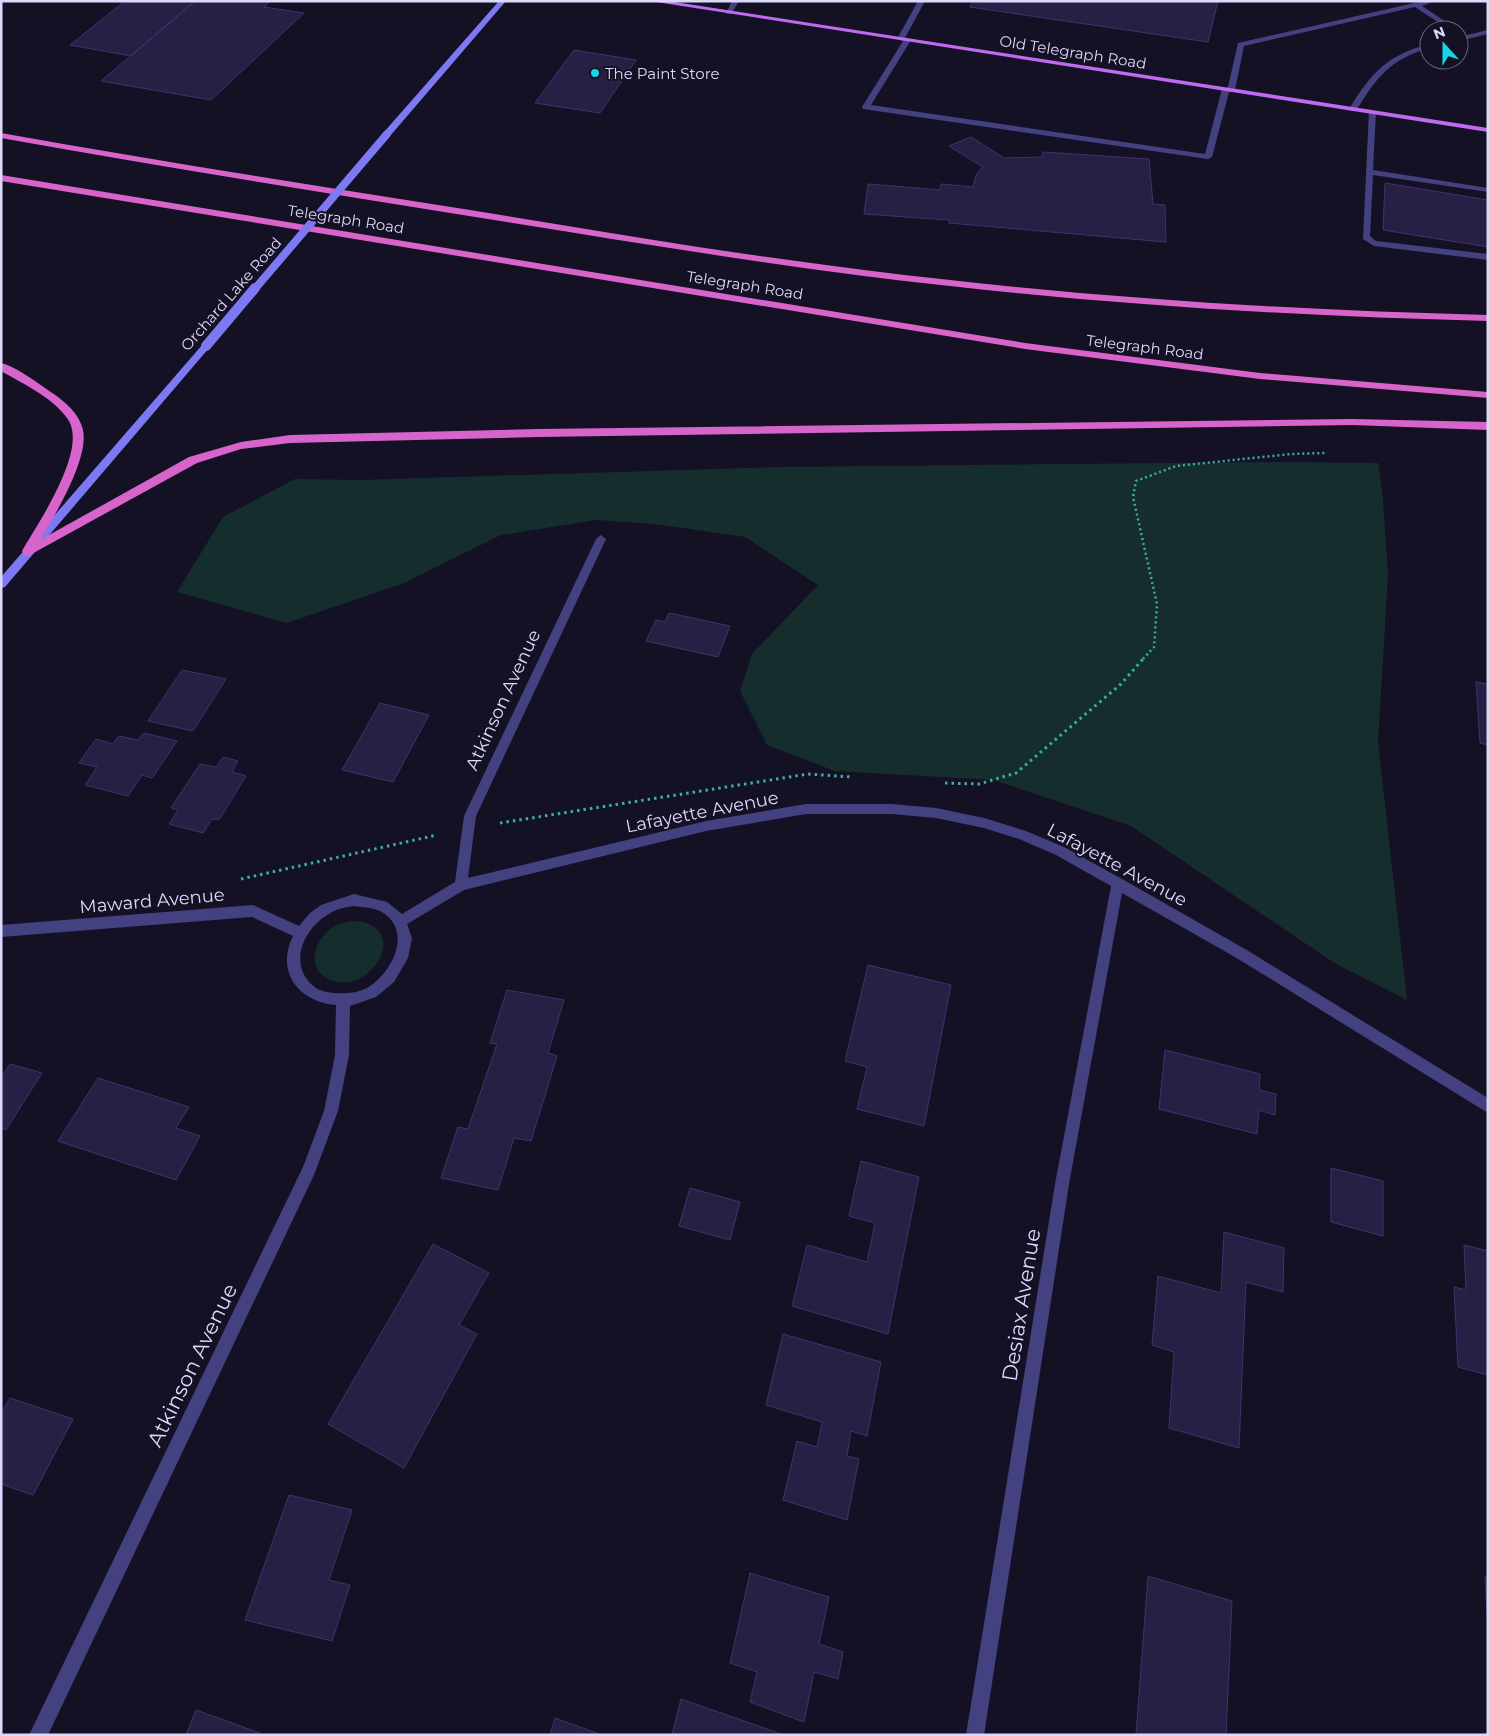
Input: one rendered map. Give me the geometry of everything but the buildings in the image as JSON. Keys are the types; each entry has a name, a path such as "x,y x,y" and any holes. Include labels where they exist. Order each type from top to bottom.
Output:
{"highway":[{"name":"Telegraph Road","path":"1,135 104,154 636,240 863,273 1153,303 1341,314 1488,318"},
{"name":"Telegraph Road","path":"1,178 1025,346 1260,376 1488,395"},
{"path":"1,366 55,401 74,419 79,441 67,482 28,552"},
{"path":"28,552 193,460 221,449 249,443 290,439 538,433 1352,422 1488,426"}],"main road":[{"name":"Orchard Lake Road","path":"1,584 503,1"},
{"name":"Old Telegraph Road","path":"653,1 1488,130"}],"street":[{"path":"729,13 736,1"},
{"path":"922,1 904,40 866,107 1208,157 1241,45 1432,1"},
{"path":"1416,5 1439,20"},
{"path":"1469,37 1488,32"},
{"path":"1353,109 1368,82 1379,71 1402,55 1419,49"},
{"path":"1372,112 1366,237 1374,244 1488,257"},
{"path":"1370,172 1488,190"},
{"name":"Atkinson Avenue","path":"461,885 470,816 601,539"},
{"name":"Lafayette Avenue","path":"401,921 461,885 706,826 806,810 844,808 892,809 936,814 984,823 1022,835 1060,851 1240,953 1488,1106"},
{"name":"Desiax Avenue","path":"975,1735 1062,1184 1118,883"},
{"path":"369,900 388,908 401,921 406,942 401,962 388,981 367,995 343,1001 321,998 304,988 294,971 293,952 301,933 311,920 323,910 338,903 369,900"},
{"name":"Maward Avenue","path":"1,931 253,911 301,933"},
{"name":"Atkinson Avenue","path":"38,1735 309,1170 331,1111 335,1093 342,1055 343,1001"}],"path":[{"path":"943,783 979,784 1016,772 1121,684 1154,647 1157,604 1133,497 1136,481 1176,466 1291,454 1330,453"},
{"path":"239,880 467,829 808,774 857,777"}],"green space":[{"path":"1275,462 1378,463 1383,499 1388,574 1378,742 1407,1000 1336,964 1131,826 994,780 835,771 767,745 740,691 752,654 818,585 745,537 655,524 596,520 501,535 404,583 287,623 177,592 223,517 295,479 361,480 778,467"},
{"path":"352,921 365,922 379,931 383,942 382,954 365,975 353,981 339,982 325,977 319,971 315,964 316,949 319,942 330,929"}],"place":[{"name":"The Paint Store","path":"595,73"}]}
